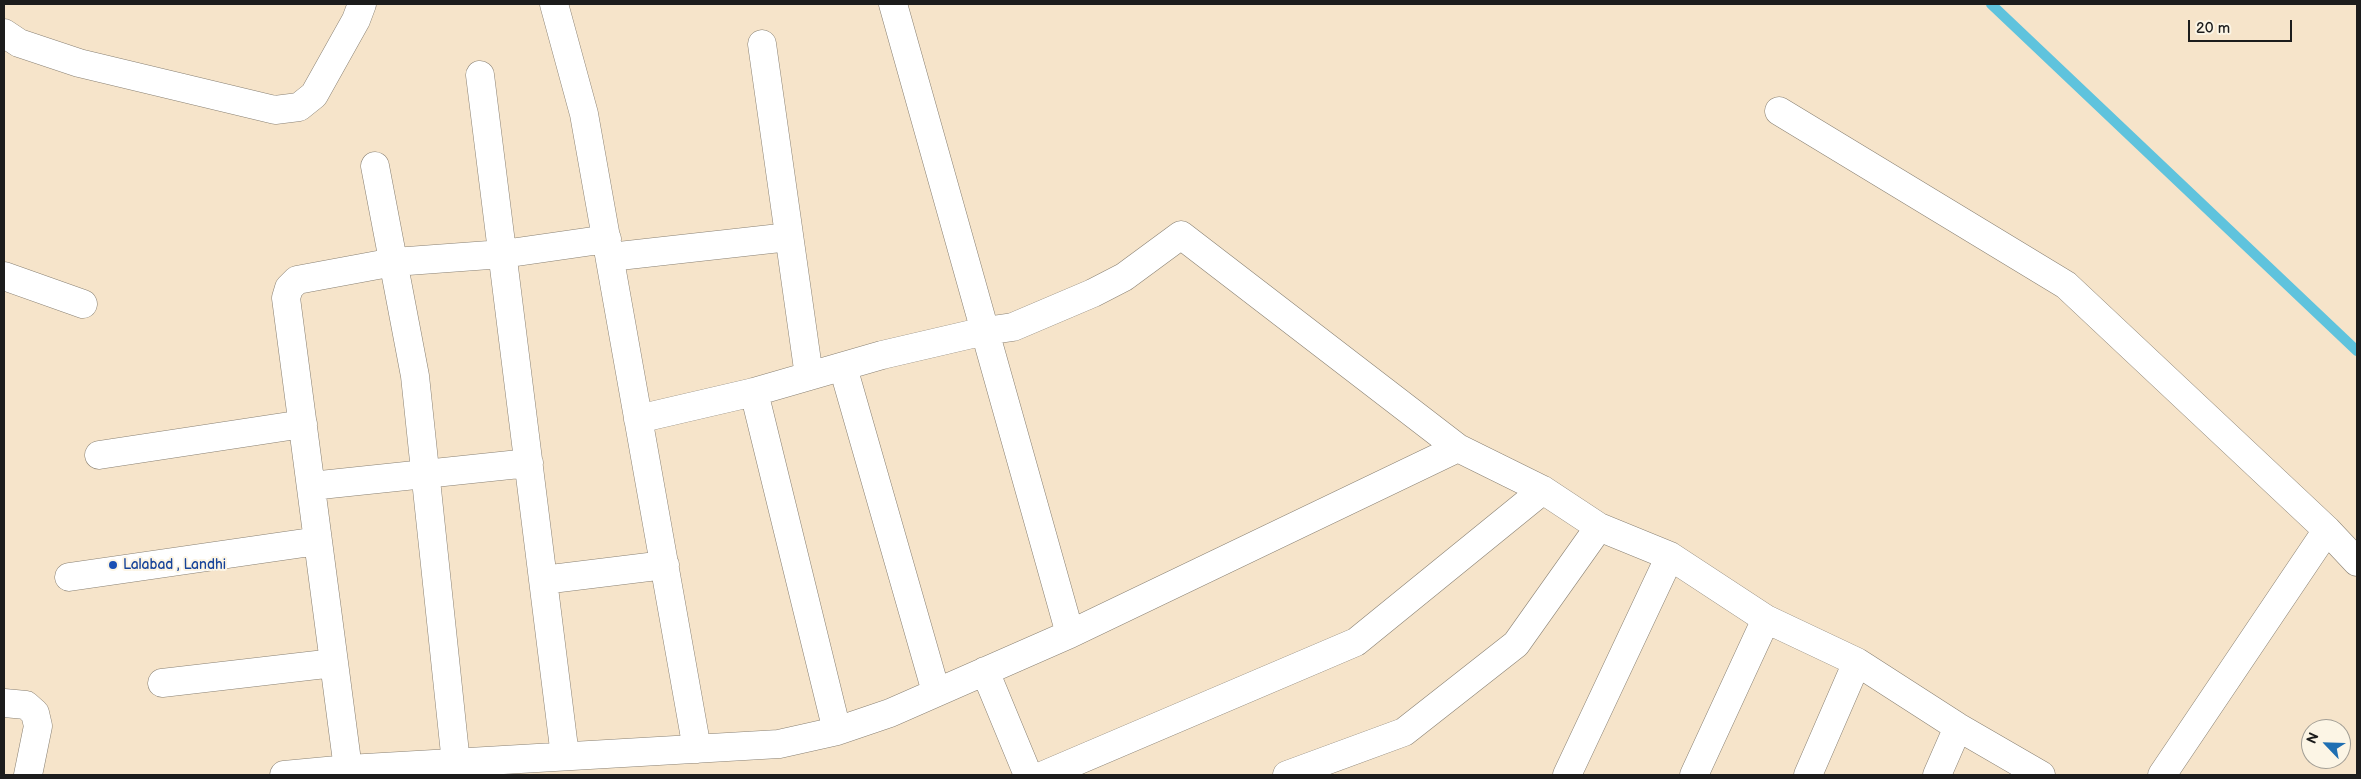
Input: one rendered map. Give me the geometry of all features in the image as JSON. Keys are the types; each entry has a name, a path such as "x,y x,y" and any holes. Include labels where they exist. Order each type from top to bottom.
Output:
{"street":[{"path":"4,33 19,43 79,63 276,110 299,107 314,95 356,20 362,4"},
{"path":"893,4 1070,634"},
{"path":"554,7 584,114 697,749"},
{"path":"762,44 809,376"},
{"path":"480,75 565,756"},
{"path":"1779,111 2066,285 2327,530 2357,562"},
{"path":"375,166 415,376 456,763"},
{"path":"638,419 754,392 985,331 1013,327 1093,293 1124,277 1181,235 1458,448 1543,490 1599,527 1670,556 1766,619 1857,662 1958,727 2041,775"},
{"path":"348,769 286,298 289,288 297,280 394,262 789,237"},
{"path":"4,276 84,304"},
{"path":"843,367 936,692"},
{"path":"754,392 837,731"},
{"path":"99,455 303,424"},
{"path":"284,775 348,769 456,763 535,767 565,756 779,744 837,731 890,712 1070,634 1458,448"},
{"path":"311,486 529,463"},
{"path":"1044,775 1356,642 1543,490"},
{"path":"1287,775 1404,732 1516,644 1599,527"},
{"path":"2162,775 2327,530"},
{"path":"69,577 318,541"},
{"path":"1567,775 1670,556"},
{"path":"543,580 665,565"},
{"path":"1694,775 1766,619"},
{"path":"1808,775 1857,662"},
{"path":"162,683 334,663"},
{"path":"985,671 1028,775"},
{"path":"4,703 26,705 35,713 38,726 28,775"},
{"path":"1937,775 1958,727"}],"waterway":[{"path":"1991,4 2357,351"}],"place":[{"name":"Lalabad , Landhi","path":"113,565"}]}
